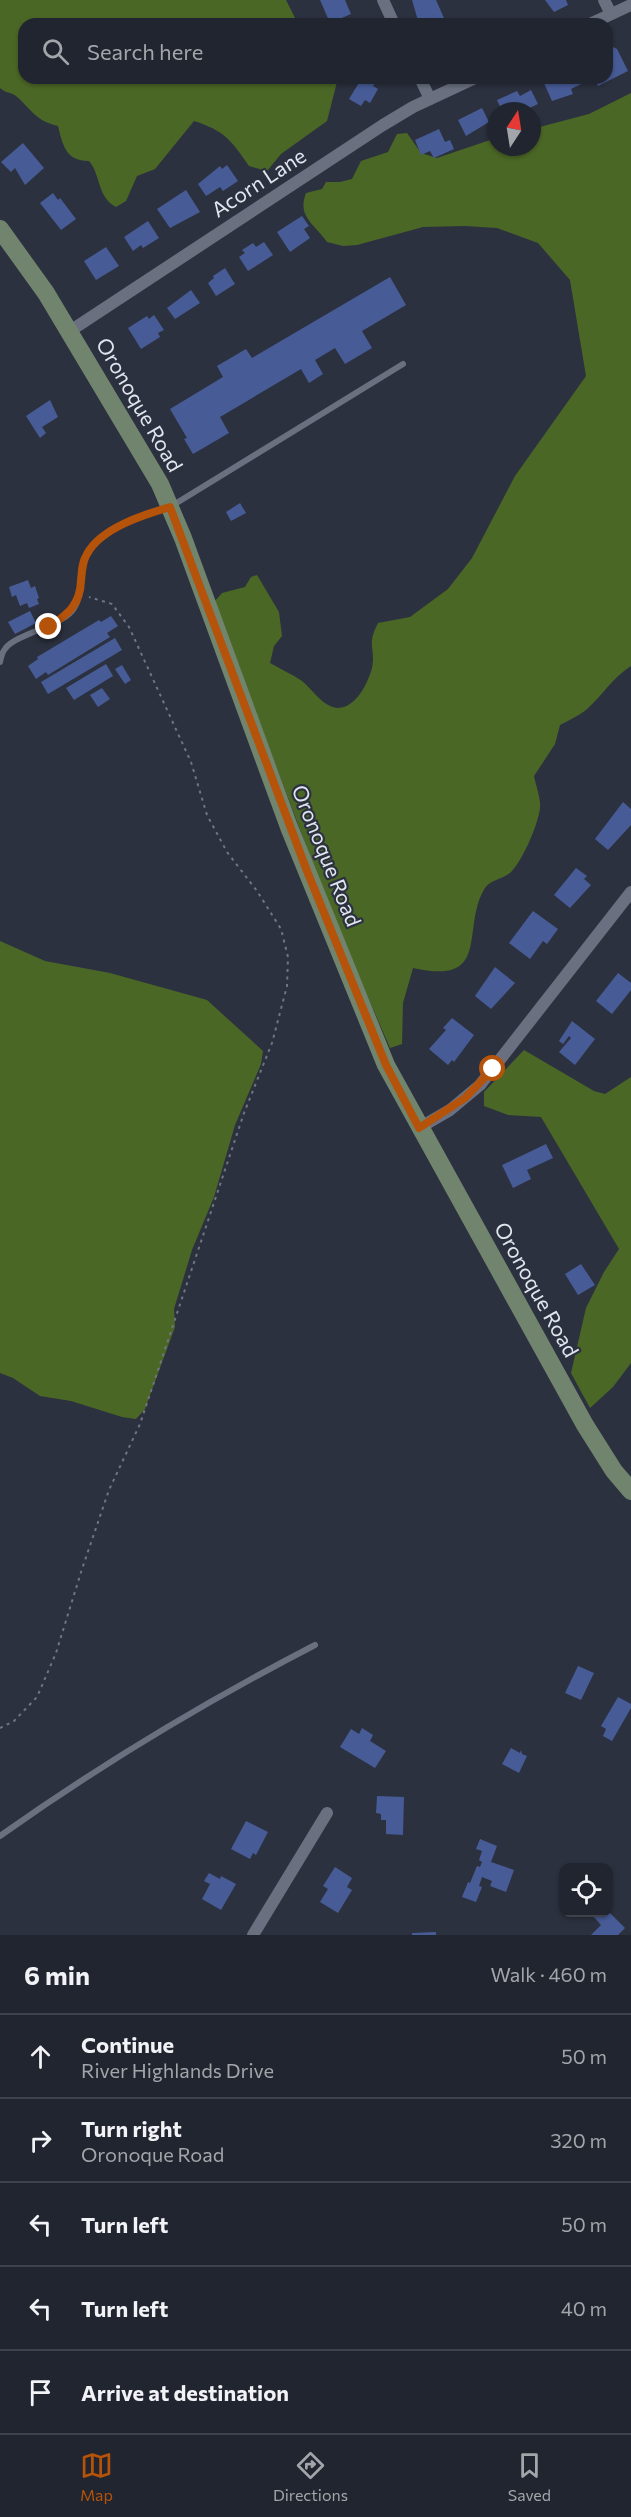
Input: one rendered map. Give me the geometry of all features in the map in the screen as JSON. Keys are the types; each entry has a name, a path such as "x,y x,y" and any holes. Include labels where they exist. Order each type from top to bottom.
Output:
{"street":[{"path":"383,0 391,18"},
{"path":"604,0 611,14"},
{"path":"603,18 631,4"},
{"path":"423,84 430,99"},
{"name":"Acorn Lane","path":"70,331 383,125 462,84"},
{"name":"Oronoque Road","path":"0,229 70,331 150,466 170,507 302,860 386,1065 585,1425 607,1461 631,1491"},
{"path":"419,1128 450,1110 480,1085 631,892"},
{"path":"253,1935 327,1813"}],"lane":[{"path":"0,662 5,648 18,639 49,627 70,613 81,594 82,567 87,552 107,534 121,525 170,507 403,364"},
{"path":"0,1836 67,1789 150,1737 315,1645"}],"path":[{"path":"0,1728 14,1721 37,1697 56,1653 105,1501 140,1424 240,1124 272,1043 286,986 288,957 281,929 257,891 227,852 207,815 191,762 129,627 112,604 81,594"}],"green space":[{"path":"0,0 286,0 295,18 18,18 18,84 336,84 327,121 281,154 267,171 249,166 237,149 220,133 194,121 155,169 137,176 126,201 116,207 105,198 89,161 75,158 67,151 58,126 39,118 16,96 0,88"},
{"path":"631,93 631,666 618,676 586,710 560,725 555,744 534,776 540,808 525,850 512,871 485,888 474,920 470,950 464,961 454,969 438,971 413,968 403,1003 402,1044 390,1048 332,914 214,602 222,593 245,587 251,577 257,575 279,612 282,636 274,646 270,663 302,681 330,706 345,707 358,697 370,675 373,661 372,642 378,623 410,617 448,589 472,558 515,476 586,376 570,280 538,243 497,228 423,227 357,245 343,246 327,242 305,214 306,193 322,189 326,182 352,179 361,161 388,152 397,134 407,133 421,153 437,158 487,141 487,156 541,156 541,127 589,114"},
{"path":"0,941 45,961 110,973 207,1000 263,1051 261,1064 235,1125 214,1197 192,1250 174,1309 175,1327 145,1409 136,1419 122,1417 71,1401 40,1396 13,1378 0,1373"},
{"path":"524,1050 594,1091 605,1094 631,1077 631,1363 613,1387 590,1408 571,1373 586,1308 604,1272 619,1249 541,1117 508,1115 484,1106 484,1092"}],"building":[{"path":"320,0 345,0 351,14 342,18 328,18"},
{"path":"412,0 436,0 444,18 417,18"},
{"path":"545,0 566,0 568,5 554,12"},
{"path":"613,47 617,49 628,71 613,78"},
{"path":"358,84 374,84 373,86 378,89 370,103 365,100 361,106 349,99"},
{"path":"544,84 581,84 571,89 573,94 552,101"},
{"path":"531,90 537,102 498,102 497,100 517,91 520,96"},
{"path":"482,108 487,123 466,136 458,120"},
{"path":"439,129 445,142 450,140 454,149 434,158 430,151 421,155 415,140"},
{"path":"23,143 44,168 25,185 15,168 11,172 1,162"},
{"path":"227,165 238,181 223,191 220,187 206,196 198,184 220,166 222,169"},
{"path":"186,190 200,212 170,228 157,209"},
{"path":"53,193 58,200 60,198 76,219 61,230 40,203"},
{"path":"302,216 309,226 304,229 310,238 290,252 277,232"},
{"path":"148,221 159,238 133,251 124,237"},
{"path":"264,242 273,255 248,271 239,257 245,253 242,250 253,243 256,247"},
{"path":"106,247 119,266 96,280 84,261"},
{"path":"225,268 235,284 216,296 208,283 214,278 213,276"},
{"path":"390,277 406,305 362,331 372,348 345,364 335,348 315,360 323,374 309,383 301,369 220,417 229,433 193,454 184,439 187,438 170,409 223,377 217,366 246,349 252,358"},
{"path":"191,290 200,303 175,319 167,308"},
{"path":"154,315 164,330 158,333 160,337 141,349 128,328 147,316 149,319"},
{"path":"50,400 58,417 42,427 46,433 40,438 26,416"},
{"path":"240,503 246,513 231,521 226,512"},
{"path":"28,580 31,588 35,586 39,598 37,599 39,604 29,608 27,603 20,606 16,595 12,597 9,587"},
{"path":"30,611 36,623 15,634 8,622"},
{"path":"111,616 118,626 107,633 110,637 48,675 46,672 36,679 28,666 38,659 37,657 99,620 101,622"},
{"path":"115,638 122,650 48,694 41,682"},
{"path":"106,664 113,676 74,700 66,688"},
{"path":"122,665 131,680 125,684 115,669"},
{"path":"102,688 110,699 98,707 90,695"},
{"path":"623,802 631,809 631,825 608,850 595,839"},
{"path":"576,868 587,876 584,879 591,885 570,908 554,895"},
{"path":"533,911 558,929 547,944 543,941 530,959 509,943"},
{"path":"495,967 515,983 491,1009 475,996"},
{"path":"618,973 631,983 631,990 612,1014 596,1001"},
{"path":"452,1018 474,1035 454,1062 452,1060 448,1065 429,1049 446,1030 443,1028"},
{"path":"572,1021 595,1039 575,1065 559,1052 571,1038 569,1036 563,1044 559,1041"},
{"path":"546,1144 553,1158 527,1170 531,1179 513,1188 502,1165"},
{"path":"581,1264 595,1285 578,1295 565,1274"},
{"path":"578,1666 594,1673 581,1700 565,1693"},
{"path":"618,1697 631,1704 631,1708 612,1741 603,1736 606,1729 601,1726"},
{"path":"362,1728 373,1735 370,1741 386,1751 375,1768 340,1747 351,1729 359,1734"},
{"path":"511,1748 520,1753 521,1750 522,1754 527,1756 519,1773 502,1764"},
{"path":"377,1796 404,1797 403,1835 386,1834 386,1820 381,1820 381,1814 376,1813"},
{"path":"246,1821 268,1832 256,1855 253,1853 250,1859 231,1849"},
{"path":"480,1839 497,1846 491,1862 514,1870 506,1892 490,1886 492,1881 482,1877 479,1886 482,1887 476,1902 462,1897 477,1866 480,1867 482,1862 479,1860 482,1851 476,1849"},
{"path":"335,1867 352,1878 347,1887 352,1890 338,1913 320,1902 328,1889 323,1886"},
{"path":"209,1873 236,1884 221,1910 202,1899 210,1884 204,1881"},
{"path":"613,1916 625,1928 618,1935 591,1935 601,1925 594,1917"},
{"path":"436,1932 436,1935 412,1935 412,1933"}],"route":[{"path":"49,627 70,613 81,594 82,567 87,552 121,525 151,512 170,507 289,827 386,1065 419,1128 450,1110 480,1085 493,1069"}]}
